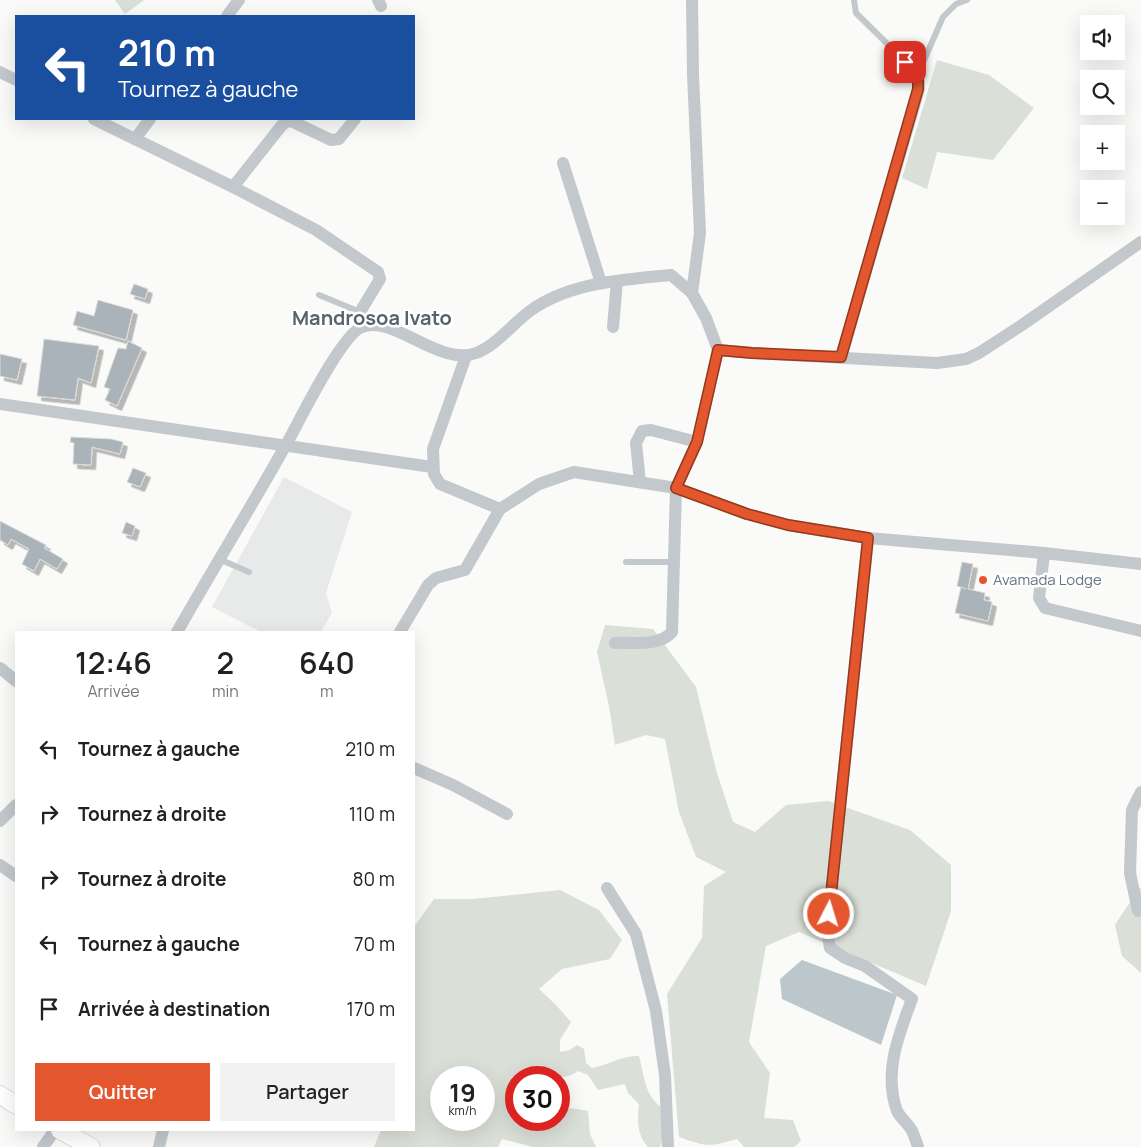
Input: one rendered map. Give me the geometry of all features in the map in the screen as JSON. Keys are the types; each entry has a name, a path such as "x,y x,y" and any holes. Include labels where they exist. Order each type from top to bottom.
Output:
{"main road":[{"path":"0,1096 15,1104"},
{"path":"62,1131 90,1147"}],"street":[{"path":"228,15 240,0"},
{"path":"692,0 693,74 700,234 692,293"},
{"path":"0,72 15,80"},
{"path":"841,357 918,89 918,74"},
{"path":"96,120 316,230 378,272 380,279 360,312 362,327"},
{"path":"135,139 149,120"},
{"path":"233,187 282,125 289,120 331,140 339,139 354,120"},
{"path":"563,163 601,283"},
{"path":"718,350 937,363 966,359 979,353 1022,325 1141,242"},
{"path":"178,631 331,363 347,340 362,327 378,325 450,354 466,356 479,352 531,310 564,293 601,283 671,275 692,293 706,318 718,350 697,442 676,488 672,632 668,637 655,642 615,643"},
{"path":"613,327 617,281"},
{"path":"466,356 433,448 432,467 440,484 500,509"},
{"path":"0,404 235,439 286,444 432,467"},
{"path":"640,482 636,443 642,431 651,430 697,442"},
{"path":"401,631 428,584 436,578 465,570 500,509 539,484 574,472 676,488 747,514 788,525 868,538 1044,553 1141,564"},
{"path":"868,538 827,932 830,948 845,958 865,966 912,999 898,1034 892,1062 892,1087 897,1112 913,1132 918,1147"},
{"path":"1044,553 1039,598 1045,608 1141,632"},
{"path":"0,668 15,681"},
{"path":"415,768 453,785 507,814"},
{"path":"1138,911 1130,872 1132,810 1141,792"},
{"path":"0,821 15,806"},
{"path":"0,865 15,875"},
{"path":"607,888 636,934 656,1011 664,1075 668,1147"},
{"path":"43,1147 55,1131"},
{"path":"159,1147 163,1131"}],"lane":[{"path":"854,0 856,13 918,74 943,16 956,4 967,0"},
{"path":"319,295 360,312"},
{"path":"219,559 249,572"},
{"path":"626,562 674,562"}],"shaded area":[{"path":"115,0 144,0 125,14"},
{"path":"937,60 989,75 1034,108 993,160 937,152 927,189 902,178"},
{"path":"284,477 352,512 326,593 332,613 322,631 259,631 212,607"},
{"path":"605,625 653,629 696,687 716,770 733,822 755,832 786,805 828,801 910,830 951,865 951,911 926,986 799,932 766,946 749,1042 770,1073 764,1118 793,1120 801,1141 794,1147 744,1147 737,1139 708,1145 679,1137 667,994 702,938 704,886 726,872 696,857 679,812 665,739 646,735 615,745 609,706 597,652"},
{"path":"1141,887 1141,973 1122,956 1115,925"},
{"path":"560,890 599,910 622,940 610,959 562,969 539,989 571,1022 560,1040 560,1052 570,1050 577,1045 584,1049 586,1063 592,1068 627,1057 639,1056 649,1092 657,1104 663,1108 664,1136 660,1147 648,1147 644,1142 639,1127 639,1104 628,1093 625,1084 598,1090 588,1075 578,1071 570,1075 570,1066 505,1066 505,1131 570,1131 571,1108 588,1111 590,1134 596,1147 533,1147 502,1139 498,1147 374,1147 381,1131 415,1131 415,926 434,899 473,899"},
{"path":"802,960 897,995 881,1045 782,999 780,979"}],"building":[{"path":"134,284 148,289 145,299 130,294"},
{"path":"98,300 133,310 126,340 73,325 77,311 94,316"},
{"path":"44,339 99,346 91,383 78,378 75,400 37,396"},
{"path":"128,341 142,348 117,406 105,400 110,389 104,387 118,348 126,349"},
{"path":"0,354 22,359 17,380 0,376"},
{"path":"71,437 111,439 123,442 120,454 92,447 91,465 73,464 74,443 70,442"},
{"path":"133,468 146,473 140,487 127,482"},
{"path":"0,521 46,545 44,548 63,559 57,569 40,559 34,571 22,564 29,549 11,539 8,545 0,540"},
{"path":"126,522 135,526 132,536 122,533"},
{"path":"962,562 973,564 968,589 985,593 984,600 992,602 988,621 955,613 961,587 957,586"}],"place":[{"name":"Avamada Lodge","path":"983,580"}],"district":[{"name":"Mandrosoa Ivato","path":"372,318"}],"route":[{"path":"829,914 868,538 788,525 747,514 676,488 697,442 718,350 841,357 918,89 918,74 905,62"}]}
